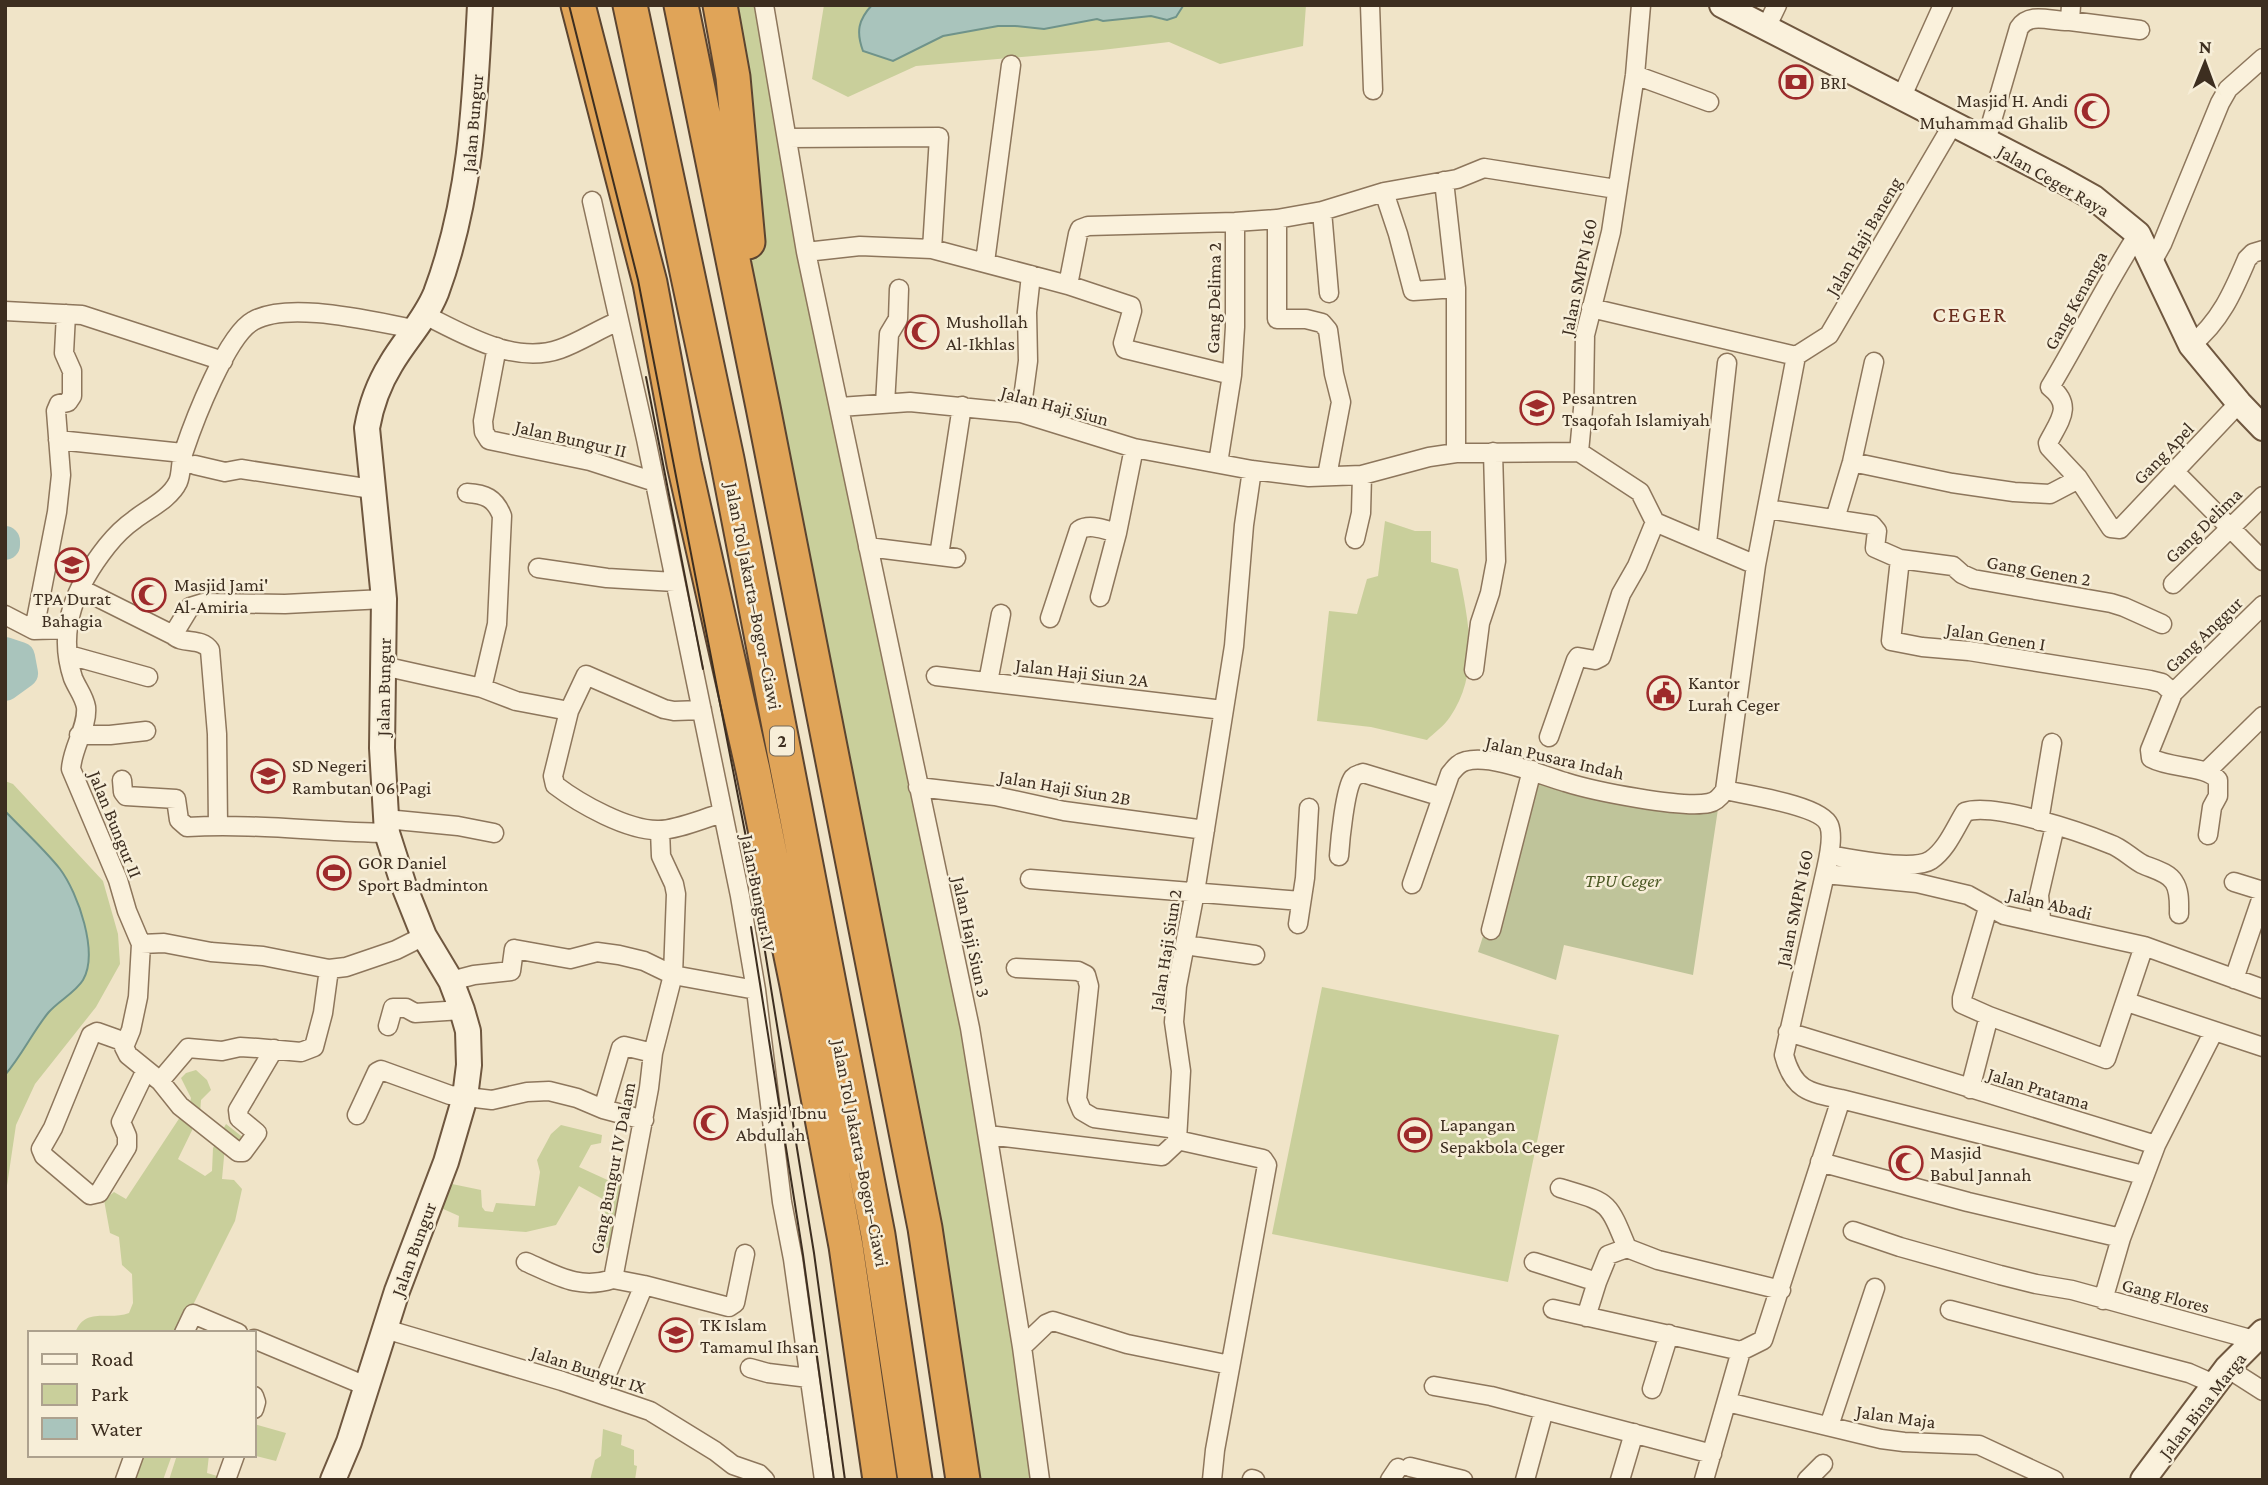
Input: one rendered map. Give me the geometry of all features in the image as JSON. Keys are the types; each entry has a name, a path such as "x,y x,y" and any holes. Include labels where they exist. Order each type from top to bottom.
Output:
{"highway":[{"path":"578,5 650,283 684,464 753,769 846,1246 880,1480"},
{"name":"Jalan Tol Jakarta–Bogor–Ciawi","path":"630,5 727,459 878,1235 915,1480"},
{"path":"681,5 925,1228 963,1480"},
{"path":"720,5 733,76 763,407"}],"street":[{"name":"Jalan Bungur","path":"333,1480 349,1442 385,1329 446,1162 465,1097 470,1065 468,1031 462,1010 451,981 424,936 404,886 386,826 382,748 384,599 367,428 372,403 390,364 420,322 435,294 459,220 475,113 480,5"},
{"path":"764,5 806,252 840,407"},
{"path":"1370,5 1373,90"},
{"name":"Jalan SMPN 160","path":"1579,452 1584,398 1585,335 1611,232 1635,75 1641,5"},
{"name":"Jalan Ceger Raya","path":"1722,5 1902,96 2094,198 2138,234 2191,345 2263,428"},
{"path":"1766,28 1777,5"},
{"path":"1902,96 1943,5"},
{"path":"1986,141 2019,28 2024,20 2071,13 2140,30"},
{"path":"2152,262 2162,244 2220,103 2228,89 2263,58"},
{"path":"985,262 1011,65"},
{"path":"1635,75 1710,102"},
{"name":"Jalan Haji Baneng","path":"1796,356 1829,335 1953,124"},
{"path":"787,138 939,137 933,249"},
{"path":"1068,285 1078,234 1080,229 1088,226 1277,219 1322,211 1384,192 1444,181 1484,168 1616,189"},
{"path":"1444,181 1456,288 1456,453"},
{"path":"1384,192 1413,291 1456,288"},
{"path":"592,201 620,321 723,813"},
{"path":"1322,211 1329,293"},
{"path":"1277,219 1277,320 1306,319 1322,323 1328,330 1341,402 1326,476"},
{"name":"Gang Delima 2","path":"1232,375 1236,222"},
{"name":"Gang Kenanga","path":"2116,530 2111,528 2078,478 2049,447 2048,443 2064,409 2063,400 2050,387 2138,234"},
{"path":"806,252 860,246 933,249 1068,285 1131,306 1123,343 1125,349 1232,375 1218,463"},
{"path":"2191,345 2209,330 2222,314 2247,258 2263,250"},
{"path":"1021,414 1028,361 1027,312 1031,275"},
{"path":"885,404 889,334 898,319 899,289"},
{"path":"1591,308 1796,356 1756,565 1725,790"},
{"path":"5,311 82,315 223,361"},
{"name":"Jalan Bungur II","path":"141,944 118,880 71,769 86,709 73,677 67,629 73,604 91,567 113,539 131,522 171,493 178,481 189,459 223,361 237,334 252,321 272,314 298,312 420,322 497,348 543,353 561,349 620,321"},
{"path":"34,630 57,512 61,475 56,411 60,404 68,402 72,396 72,371 64,353 66,314"},
{"name":"Jalan Bungur II","path":"497,348 483,421 484,432 489,440 590,461 654,482"},
{"path":"1835,519 1852,462 1874,362"},
{"path":"1707,543 1727,363"},
{"name":"Jalan Haji Siun","path":"840,407 910,402 1021,414 1133,448 1252,470 1309,477 1362,475 1429,457 1456,453 1579,452"},
{"name":"Gang Apel","path":"2116,530 2120,530 2239,403"},
{"path":"868,547 947,557 962,406"},
{"name":"Jalan Haji Siun 3","path":"840,407 970,1028 1022,1346 1040,1480"},
{"path":"58,440 189,459 225,472 241,469 372,489"},
{"path":"1100,597 1117,533 1133,448"},
{"path":"1474,670 1480,624 1496,561 1493,452"},
{"path":"1579,452 1634,485 1645,499 1655,522 1756,565"},
{"path":"1852,462 1952,483 2014,492 2050,494 2071,483"},
{"name":"Jalan Haji Siun 2","path":"1178,1135 1181,1071 1174,1022 1177,986 1195,892 1234,646 1244,525 1252,470"},
{"path":"2174,471 2263,561"},
{"path":"1355,539 1361,513 1362,475"},
{"path":"467,493 490,498 498,504 502,516 497,624 482,688"},
{"name":"Gang Delima","path":"2173,584 2263,496"},
{"path":"1768,509 1872,525 1877,531 1875,548 1900,559"},
{"path":"1549,737 1576,660 1578,657 1595,660 1601,657 1621,594 1637,566 1655,522"},
{"path":"1050,618 1079,530 1093,527 1117,533"},
{"name":"Gang Genen 2","path":"1900,559 1953,566 1973,579 2111,603 2162,624"},
{"name":"Jalan Genen I","path":"1900,559 1891,641 2150,680 2162,683 2173,693"},
{"path":"538,568 607,578 675,582"},
{"path":"81,589 173,635 176,639 201,642 209,650 217,734 218,825"},
{"path":"173,635 190,607 203,603 285,604 384,599"},
{"name":"Gang Anggur","path":"2173,693 2263,605"},
{"path":"988,682 1001,614"},
{"path":"5,615 34,630 67,629"},
{"path":"69,655 148,677"},
{"path":"383,666 482,688 516,701 569,711 586,675 664,709 702,710"},
{"name":"Jalan Haji Siun 2A","path":"936,676 1223,710"},
{"path":"2173,693 2153,740 2151,758 2181,768 2207,771 2218,780 2218,796 2212,807 2208,835"},
{"name":"Jalan Bungur IV","path":"569,711 553,776 555,785 612,819 633,827 660,830 723,813 756,990 782,1202 793,1259 824,1480"},
{"path":"2207,771 2263,716"},
{"path":"79,735 146,731"},
{"path":"2041,919 2039,895 2052,743"},
{"name":"Jalan Pusara Indah","path":"1412,884 1450,775 1458,764 1469,760 1496,762 1532,770 1569,783 1615,793 1696,804 1711,803 1725,790"},
{"path":"1491,930 1532,770"},
{"path":"1339,856 1351,781 1356,775 1363,773 1442,797"},
{"path":"122,780 126,796 176,799 179,820 187,827 458,826 494,832"},
{"name":"Jalan Haji Siun 2B","path":"918,787 995,796 1064,811 1205,830"},
{"name":"Jalan SMPN 160","path":"1725,790 1806,809 1824,817 1830,827 1829,855 1787,1032 1784,1055 1789,1074 1801,1087 1821,1095 2143,1175"},
{"path":"1298,924 1305,878 1309,808"},
{"path":"1829,855 1910,865 1929,862 1944,848 1965,812 1973,809 2047,823 2114,845 2174,881 2179,892 2179,914"},
{"name":"Gang Bungur IV Dalam","path":"660,830 661,856 676,894 673,975 653,1053 644,1120 613,1279 733,1306 746,1254"},
{"name":"Jalan Abadi","path":"1825,874 1917,884 1968,895 1988,908 2020,920 2144,946 2263,989"},
{"path":"1030,879 1301,901"},
{"path":"2234,882 2263,893 2234,979"},
{"path":"1988,908 1962,1004 2106,1059 2144,946"},
{"path":"274,1049 238,1110 239,1118 256,1131 243,1152 238,1152 180,1106 153,1076 126,1052 125,1042 131,1030 138,997 141,944 164,943 211,952 263,956 329,970 396,950 424,936"},
{"path":"1185,945 1255,955"},
{"path":"451,981 474,975 511,971 514,949 570,959 597,952 619,955 644,961 673,975 756,990"},
{"path":"1016,968 1078,971 1086,975 1089,986 1077,1099 1082,1111 1094,1118 1178,1135 1263,1159 1267,1165 1214,1450 1212,1480"},
{"path":"125,1042 97,1032 91,1035 53,1128 41,1149 44,1156 90,1195 99,1193 125,1152 127,1136 121,1122 153,1076 188,1048 222,1051 240,1047 301,1052 314,1047 323,1013 329,970"},
{"path":"2127,1002 2263,1047"},
{"path":"388,1027 393,1008 406,1008 415,1013 462,1010"},
{"path":"1970,1088 1989,1016"},
{"path":"2156,1145 2214,1031"},
{"name":"Jalan Pratama","path":"1787,1032 2156,1145"},
{"path":"603,1110 621,1048 624,1046 653,1053"},
{"path":"357,1115 380,1070 450,1095 492,1100 527,1092 549,1091 577,1098 603,1110 644,1120"},
{"path":"1553,1309 1741,1351 1763,1340 1840,1099"},
{"path":"988,1135 1162,1156 1178,1135"},
{"name":"Gang Flores","path":"2156,1145 2120,1238 2103,1300 2258,1336"},
{"path":"1820,1162 1968,1202 2120,1238"},
{"path":"1560,1188 1600,1200 1609,1208 1627,1248"},
{"path":"1853,1231 2000,1275 2072,1290 2103,1300"},
{"path":"1586,1317 1608,1255 1627,1248 1658,1260 1781,1290"},
{"path":"526,1262 579,1283 597,1284 613,1279"},
{"path":"1534,1262 1597,1282"},
{"path":"599,1393 644,1285"},
{"path":"1829,1426 1875,1288"},
{"path":"1950,1310 2189,1373 2221,1376 2263,1391"},
{"path":"185,1331 193,1314 233,1331"},
{"path":"1022,1346 1053,1321 1127,1343 1230,1365"},
{"name":"Jalan Bungur IX","path":"385,1329 599,1393 650,1411 733,1465 759,1474 765,1480"},
{"path":"1652,1389 1669,1334"},
{"name":"Jalan Bina Marga","path":"2143,1480 2221,1376 2258,1336"},
{"path":"256,1340 366,1386"},
{"path":"1704,1480 1741,1351"},
{"path":"750,1368 810,1378"},
{"path":"1434,1386 1492,1396 1712,1454"},
{"name":"Jalan Maja","path":"1727,1402 1905,1442 1979,1445 2054,1480"},
{"path":"1525,1480 1544,1410"},
{"path":"1620,1480 1634,1433"},
{"path":"125,1480 133,1457"},
{"path":"226,1480 234,1457"},
{"path":"1807,1480 1824,1464"},
{"path":"1400,1472 1463,1480"}],"green space":[{"path":"720,5 764,5 1014,1298 1038,1480 963,1480 763,407"},
{"path":"824,5 872,5 860,26 859,38 863,51 892,61 943,36 998,26 1044,29 1097,19 1103,21 1151,16 1163,20 1176,17 1183,5 1306,5 1303,46 1220,64 1169,42 916,66 848,97 812,79"},
{"path":"1385,521 1415,531 1431,531 1431,562 1458,569 1462,588 1469,645 1466,682 1450,717 1427,740 1371,727 1317,721 1329,611 1357,614 1367,579 1378,576"},
{"path":"5,781 13,784 103,881 118,934 120,964 96,1007 35,1084 16,1125 5,1199"},
{"name":"TPU Ceger","path":"1532,782 1656,807 1718,809 1693,975 1564,945 1556,980 1478,952"},
{"name":"Lapangan Sepakbola Ceger","path":"1322,987 1559,1035 1508,1282 1272,1234"},
{"path":"196,1070 207,1080 211,1090 201,1100 200,1114 178,1159 205,1176 212,1171 213,1148 226,1124 245,1139 246,1148 225,1146 222,1179 234,1180 242,1189 235,1221 180,1331 76,1331 79,1325 91,1317 129,1313 133,1303 132,1274 122,1265 119,1237 110,1233 104,1200 114,1192 126,1199 190,1102 191,1098 181,1078"},
{"path":"561,1125 602,1135 601,1143 591,1145 579,1167 625,1188 612,1249 593,1244 608,1202 579,1186 556,1225 526,1232 458,1227 459,1216 441,1208 452,1184 481,1190 482,1207 485,1211 493,1212 496,1203 535,1206 540,1172 537,1160 551,1134"},
{"path":"256,1425 286,1433 276,1461 256,1456"},
{"path":"603,1429 622,1435 621,1445 634,1450 634,1465 637,1466 635,1480 590,1480 595,1460 601,1456"},
{"path":"139,1457 171,1457 163,1480 132,1480"},
{"path":"176,1457 209,1457 207,1473 231,1480 169,1480"}],"water":[{"path":"872,5 1183,6 1176,17 1167,20 1151,16 1103,21 1097,19 1044,29 998,26 943,36 893,61 863,51 859,38 860,26"},
{"path":"5,811 47,854 67,880 84,923 89,955 83,980 48,1013 5,1075"}],"waterway":[{"path":"5,652 20,657 23,673 5,686"}],"tram line":[{"path":"569,5 638,280 749,853 814,1253 845,1480"},
{"path":"646,377 703,669"},
{"path":"751,927 803,1255 834,1480"}],"place":[{"name":"BRI","path":"1796,82"},
{"name":"Masjid H. Andi Muhammad Ghalib","path":"2092,111"},
{"name":"Mushollah Al-Ikhlas","path":"922,332"},
{"name":"Pesantren Tsaqofah Islamiyah","path":"1537,408"},
{"name":"TPA Durat Bahagia","path":"72,565"},
{"name":"Masjid Jami' Al-Amiria","path":"149,595"},
{"name":"Kantor Lurah Ceger","path":"1664,693"},
{"name":"SD Negeri Rambutan 06 Pagi","path":"268,776"},
{"name":"GOR Daniel Sport Badminton","path":"334,873"},
{"name":"Masjid Ibnu Abdullah","path":"711,1123"},
{"name":"Lapangan Sepakbola Ceger","path":"1415,1135"},
{"name":"Masjid Babul Jannah","path":"1906,1163"},
{"name":"TK Islam Tamamul Ihsan","path":"676,1335"}],"district":[{"name":"CEGER","path":"1970,314"}]}
